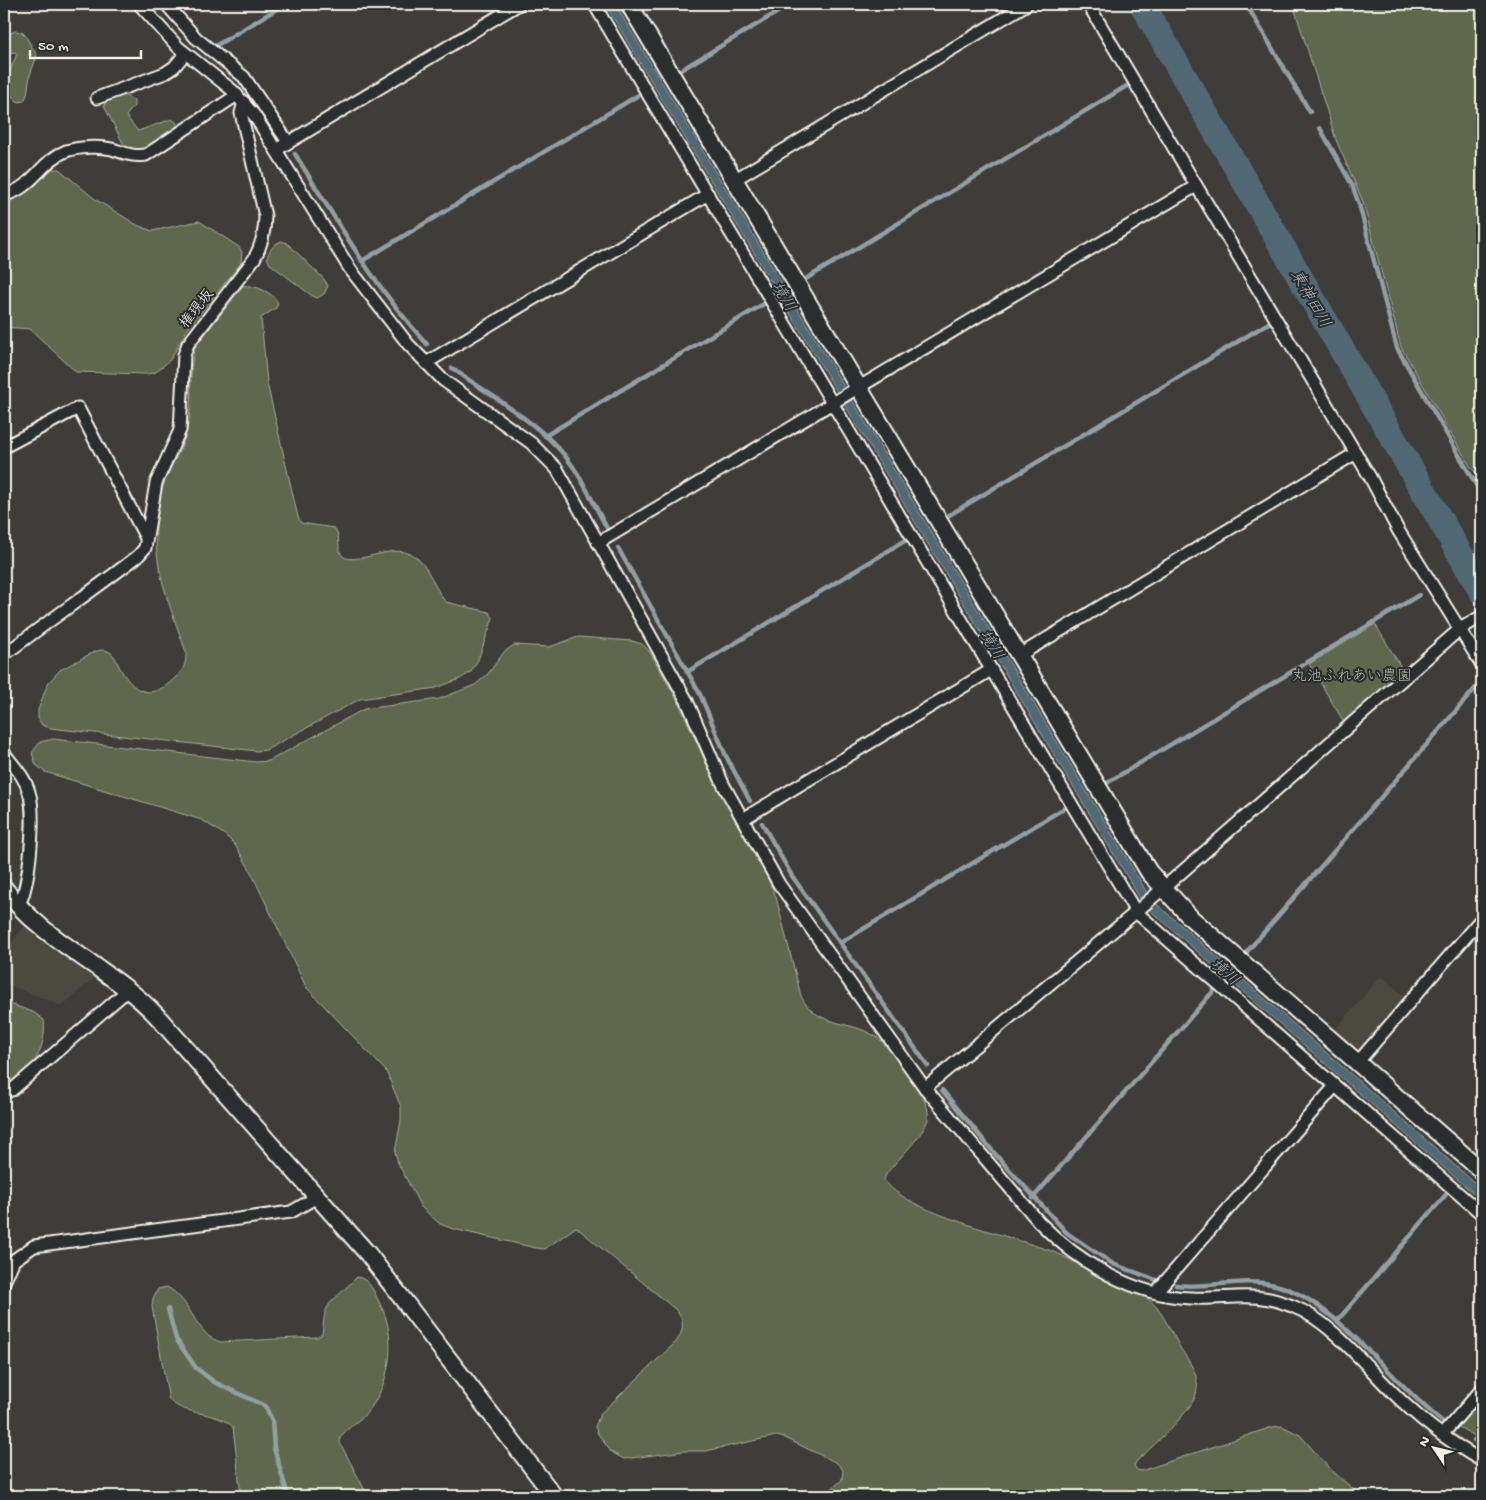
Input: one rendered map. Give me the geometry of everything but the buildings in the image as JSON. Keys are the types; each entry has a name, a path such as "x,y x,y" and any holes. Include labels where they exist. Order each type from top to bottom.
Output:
{"street":[{"path":"139,4 185,54 240,99 276,150 350,269 394,328 443,380 531,443 549,459 564,479 687,701 718,772 780,884 925,1088 993,1169 1060,1242 1108,1274 1156,1292 1192,1298 1258,1296 1301,1309 1328,1327 1405,1405 1442,1435 1482,1461"},
{"path":"166,4 196,38 244,78 288,142"},
{"path":"276,150 519,4"},
{"path":"594,4 835,403 991,670 1138,910 1482,1214"},
{"path":"629,4 734,180 855,391 1018,656 1158,893 1190,918 1482,1172"},
{"path":"734,180 1027,4"},
{"path":"1088,4 1356,453 1398,530 1465,626 1482,665"},
{"path":"97,98 165,72 174,67 185,54"},
{"path":"4,194 25,187 58,156 72,150 105,148 135,157 146,155 240,99"},
{"name":"権現坂","path":"147,540 150,509 156,482 180,430 184,356 188,344 254,260 265,232 265,216 241,113 240,99"},
{"path":"598,543 1196,186"},
{"path":"426,363 708,194"},
{"path":"4,447 78,408 147,540 138,556 4,655"},
{"path":"1018,656 1356,453"},
{"path":"925,1088 1158,893 1465,626 1482,616"},
{"path":"743,819 991,670"},
{"path":"4,753 22,777 33,804 26,888 18,906"},
{"path":"4,888 18,906 40,928 128,990 156,1016 368,1254 554,1496"},
{"path":"1357,1063 1482,918"},
{"path":"4,1092 12,1090 128,990"},
{"path":"1156,1292 1335,1086"},
{"path":"4,1282 14,1260 34,1246 291,1212 318,1197"},
{"path":"1442,1435 1482,1389"}],"shaded area":[{"path":"26,925 97,976 62,1006 4,983 4,951"},
{"path":"1381,976 1407,998 1362,1050 1354,1049 1334,1031"}],"green space":[{"path":"1293,4 1482,4 1482,474 1476,473 1471,468 1401,347 1363,202 1336,140"},
{"path":"15,31 22,32 25,35 37,56 30,75 27,95 24,101 18,102 11,95 8,75 17,54 15,52 4,54 4,36"},
{"path":"120,93 134,100 134,106 126,116 138,131 172,119 177,123 177,128 144,151 126,149 104,106 106,99"},
{"path":"51,169 59,169 95,199 137,225 152,231 199,221 239,247 242,252 241,263 187,330 170,360 156,372 147,374 76,372 30,329 4,327 4,198"},
{"path":"281,241 287,243 324,279 328,286 324,294 317,298 311,295 270,264 267,258 269,253"},
{"path":"243,286 253,286 263,290 276,299 278,303 276,308 261,318 267,383 301,523 334,528 338,535 340,551 345,558 354,559 393,551 411,554 423,565 446,602 489,612 493,618 478,660 471,672 460,679 436,688 360,699 266,750 257,751 50,728 42,725 38,718 38,710 48,683 60,670 96,651 105,650 111,653 127,679 140,690 147,692 162,688 177,676 183,668 186,652 171,611 160,570 156,530 158,508 163,486 187,430 190,409 191,368 195,347"},
{"name":"丸池ふれあい農園","path":"1375,624 1404,672 1345,724 1309,664"},
{"path":"578,637 632,641 642,644 650,652 680,705 717,787 776,897 801,996 807,1006 824,1018 855,1027 882,1041 889,1048 924,1100 928,1114 925,1125 916,1140 884,1179 895,1191 914,1203 963,1223 1063,1256 1106,1280 1146,1298 1160,1312 1194,1370 1197,1388 1193,1402 1187,1410 1170,1430 1136,1462 1134,1466 1137,1470 1141,1471 1272,1427 1282,1426 1300,1435 1328,1467 1361,1496 823,1496 842,1480 843,1470 837,1463 785,1438 776,1436 706,1451 684,1451 624,1459 611,1452 595,1427 600,1414 676,1342 681,1334 682,1322 676,1310 576,1227 545,1249 453,1229 440,1224 421,1207 398,1163 395,1152 401,1121 401,1107 386,1071 306,987 249,868 235,845 225,835 202,820 45,772 36,765 32,753 40,742 53,739 256,762 269,761 364,709 439,699 475,685 488,674 504,652 514,645 549,647"},
{"path":"4,1002 33,1012 44,1020 44,1030 43,1041 36,1059 22,1075 4,1085"},
{"path":"357,1277 365,1280 371,1286 385,1315 390,1342 387,1370 377,1397 367,1413 340,1438 340,1443 368,1496 241,1496 233,1427 218,1418 184,1409 169,1400 152,1307 153,1298 158,1289 167,1287 183,1301 205,1333 221,1342 317,1337 322,1334 325,1312 330,1303"},
{"path":"1482,1394 1482,1441 1459,1427 1459,1421"}],"water":[{"name":"境川","path":"605,4 615,4 1151,899 1482,1189 1482,1201 1144,905"}],"waterway":[{"path":"217,45 285,4"},
{"path":"679,71 791,4"},
{"name":"東神田川","path":"1142,4 1482,592"},
{"path":"1246,4 1310,112"},
{"path":"804,280 1130,84"},
{"path":"362,261 642,93"},
{"path":"1320,128 1352,185 1359,204 1397,348 1482,495"},
{"path":"295,154 373,276 427,344"},
{"path":"545,436 767,302"},
{"path":"946,517 1272,321"},
{"path":"452,368 536,427 559,449 573,467 607,528"},
{"path":"687,672 908,539"},
{"path":"618,548 700,694 726,756 750,801"},
{"path":"1105,784 1419,595"},
{"path":"1245,954 1480,683"},
{"path":"840,943 1068,806"},
{"path":"762,823 792,876 928,1066"},
{"path":"1033,1198 1216,988"},
{"path":"942,1090 995,1154 1067,1233 1113,1264 1159,1281"},
{"path":"1479,1157 1482,1153"},
{"path":"1337,1321 1449,1191"},
{"path":"1176,1285 1200,1286 1251,1282 1275,1285 1297,1293 1319,1307 1340,1324 1424,1406 1443,1422"},
{"path":"168,1309 176,1339 196,1368 214,1382 265,1406 272,1420 274,1448 288,1496"},
{"path":"1474,1440 1482,1445"}]}
